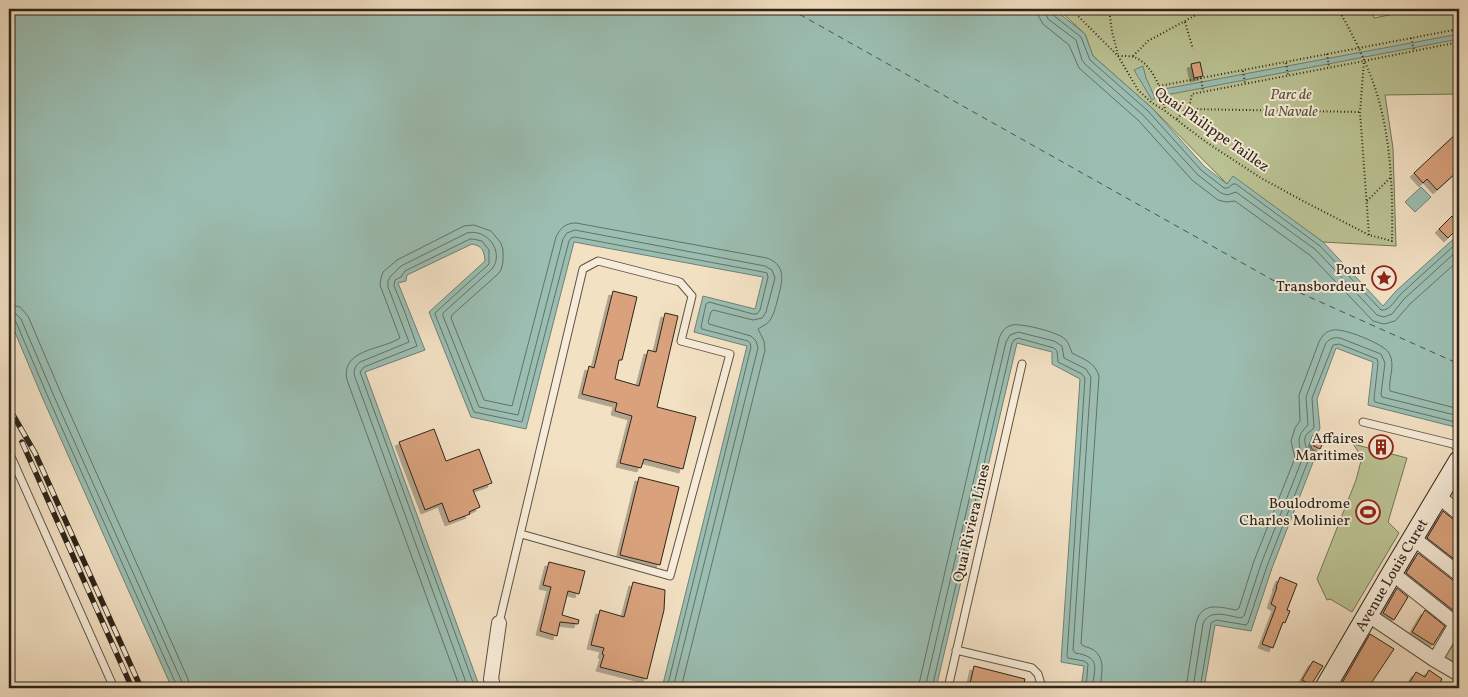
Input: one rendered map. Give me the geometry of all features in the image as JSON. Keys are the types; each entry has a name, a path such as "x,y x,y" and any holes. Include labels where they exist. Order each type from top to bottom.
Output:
{"main road":[{"name":"Avenue Louis Curet","path":"1325,688 1459,461"}],"street":[{"path":"1438,496 1459,513"},
{"path":"1413,538 1459,574"},
{"path":"1392,573 1458,622 1435,660"},
{"path":"1367,614 1413,648 1459,674"},
{"path":"494,688 490,678 500,623"}],"lane":[{"path":"500,623 583,269 598,261 680,282 692,296 681,341 730,354 670,576 521,534"},
{"name":"Quai Riviera Lines","path":"948,688 1022,364"},
{"path":"1363,422 1453,444 1459,449"},
{"path":"9,452 114,688"},
{"path":"956,650 1032,668 1038,674 1042,688"}],"path":[{"name":"Quai Philippe Taillez","path":"1071,9 1118,56 1138,90 1151,102 1166,111 1206,142 1261,178 1305,202 1369,235 1392,241 1393,207 1391,178"},
{"path":"1109,9 1118,56 1133,56 1144,63 1159,86 1166,111"},
{"path":"1133,56 1148,42 1207,9"},
{"path":"1338,9 1359,48 1374,85 1384,123 1391,178 1367,201"},
{"path":"1185,22 1193,49"},
{"path":"1159,86 1459,29"},
{"path":"1177,120 1190,103 1192,94 1363,59 1458,42 1453,30"},
{"path":"1411,38 1414,51"},
{"path":"1327,54 1329,67"},
{"path":"1363,59 1360,112 1369,235"},
{"path":"1286,62 1288,75"},
{"path":"1243,71 1245,83"},
{"path":"1201,78 1203,91"},
{"path":"1186,109 1360,112"}],"green space":[{"name":"Parc de la Navale","path":"1058,9 1372,9 1374,18 1419,9 1459,9 1459,94 1385,95 1393,148 1396,246 1323,242 1233,177 1227,184 1152,108 1093,56 1085,34"},
{"path":"1353,444 1407,458 1388,522 1399,533 1352,612 1330,599 1327,600 1317,579 1356,480 1362,457"},
{"path":"1459,619 1459,669 1438,655"}],"water":[{"path":"9,9 1054,9 1085,34 1093,56 1152,108 1205,167 1227,184 1233,176 1323,242 1383,306 1396,291 1459,234 1459,428 1368,405 1373,362 1336,348 1317,399 1320,428 1317,434 1312,436 1310,443 1312,449 1317,452 1272,568 1251,631 1215,625 1204,688 1081,688 1084,666 1061,662 1080,379 1052,364 1052,352 1017,343 936,688 662,688 747,346 694,332 703,296 755,309 763,277 574,242 526,429 471,417 429,312 485,261 482,249 472,244 407,275 406,281 398,283 425,350 365,372 480,688 172,688 43,399 9,318"},
{"path":"1459,34 1459,39 1166,95 1164,89"},
{"path":"1143,66 1155,98 1152,100 1134,70"},
{"path":"1421,187 1431,197 1415,212 1405,202"}],"building":[{"path":"1200,62 1203,76 1194,78 1191,64"},
{"path":"1459,131 1459,170 1437,190 1427,179 1423,183 1414,173"},
{"path":"1452,216 1459,224 1459,227 1448,238 1439,229"},
{"path":"613,291 637,297 622,360 619,360 615,379 639,386 648,350 656,352 665,313 678,316 657,407 696,417 683,469 644,459 641,468 620,463 632,416 615,411 617,403 582,394 589,366 594,368"},
{"path":"434,429 446,461 479,449 492,483 473,490 480,507 469,512 470,514 449,522 442,503 425,510 399,442"},
{"path":"1318,436 1325,439 1320,449 1312,443 1314,438"},
{"path":"639,477 679,487 660,565 620,555"},
{"path":"1443,511 1459,522 1459,563 1427,538"},
{"path":"1418,553 1459,583 1459,602 1454,611 1406,573"},
{"path":"549,562 585,571 579,594 568,591 562,615 579,620 578,624 560,622 557,636 540,631 551,587 543,585"},
{"path":"1280,577 1297,584 1287,610 1290,611 1285,623 1283,622 1273,648 1262,644 1276,607 1271,604"},
{"path":"633,582 665,590 664,610 647,679 600,667 604,648 591,645 600,610 624,617"},
{"path":"1397,588 1408,597 1394,620 1383,613"},
{"path":"1425,610 1445,626 1433,645 1412,632"},
{"path":"1370,634 1394,649 1368,688 1350,688 1342,683"},
{"path":"1313,661 1323,666 1311,685 1302,680"},
{"path":"974,666 1025,679 1023,688 969,688"},
{"path":"1429,670 1442,679 1437,688 1406,688 1416,672 1425,677"}],"ferry route":[{"path":"790,9 1278,283 1459,364"}],"railway":[{"path":"9,408 35,453 141,688"},
{"path":"22,442 132,688"}],"place":[{"name":"Pont Transbordeur","path":"1384,278"},
{"name":"Affaires Maritimes","path":"1381,447"},
{"name":"Boulodrome Charles Molinier","path":"1368,512"}]}
